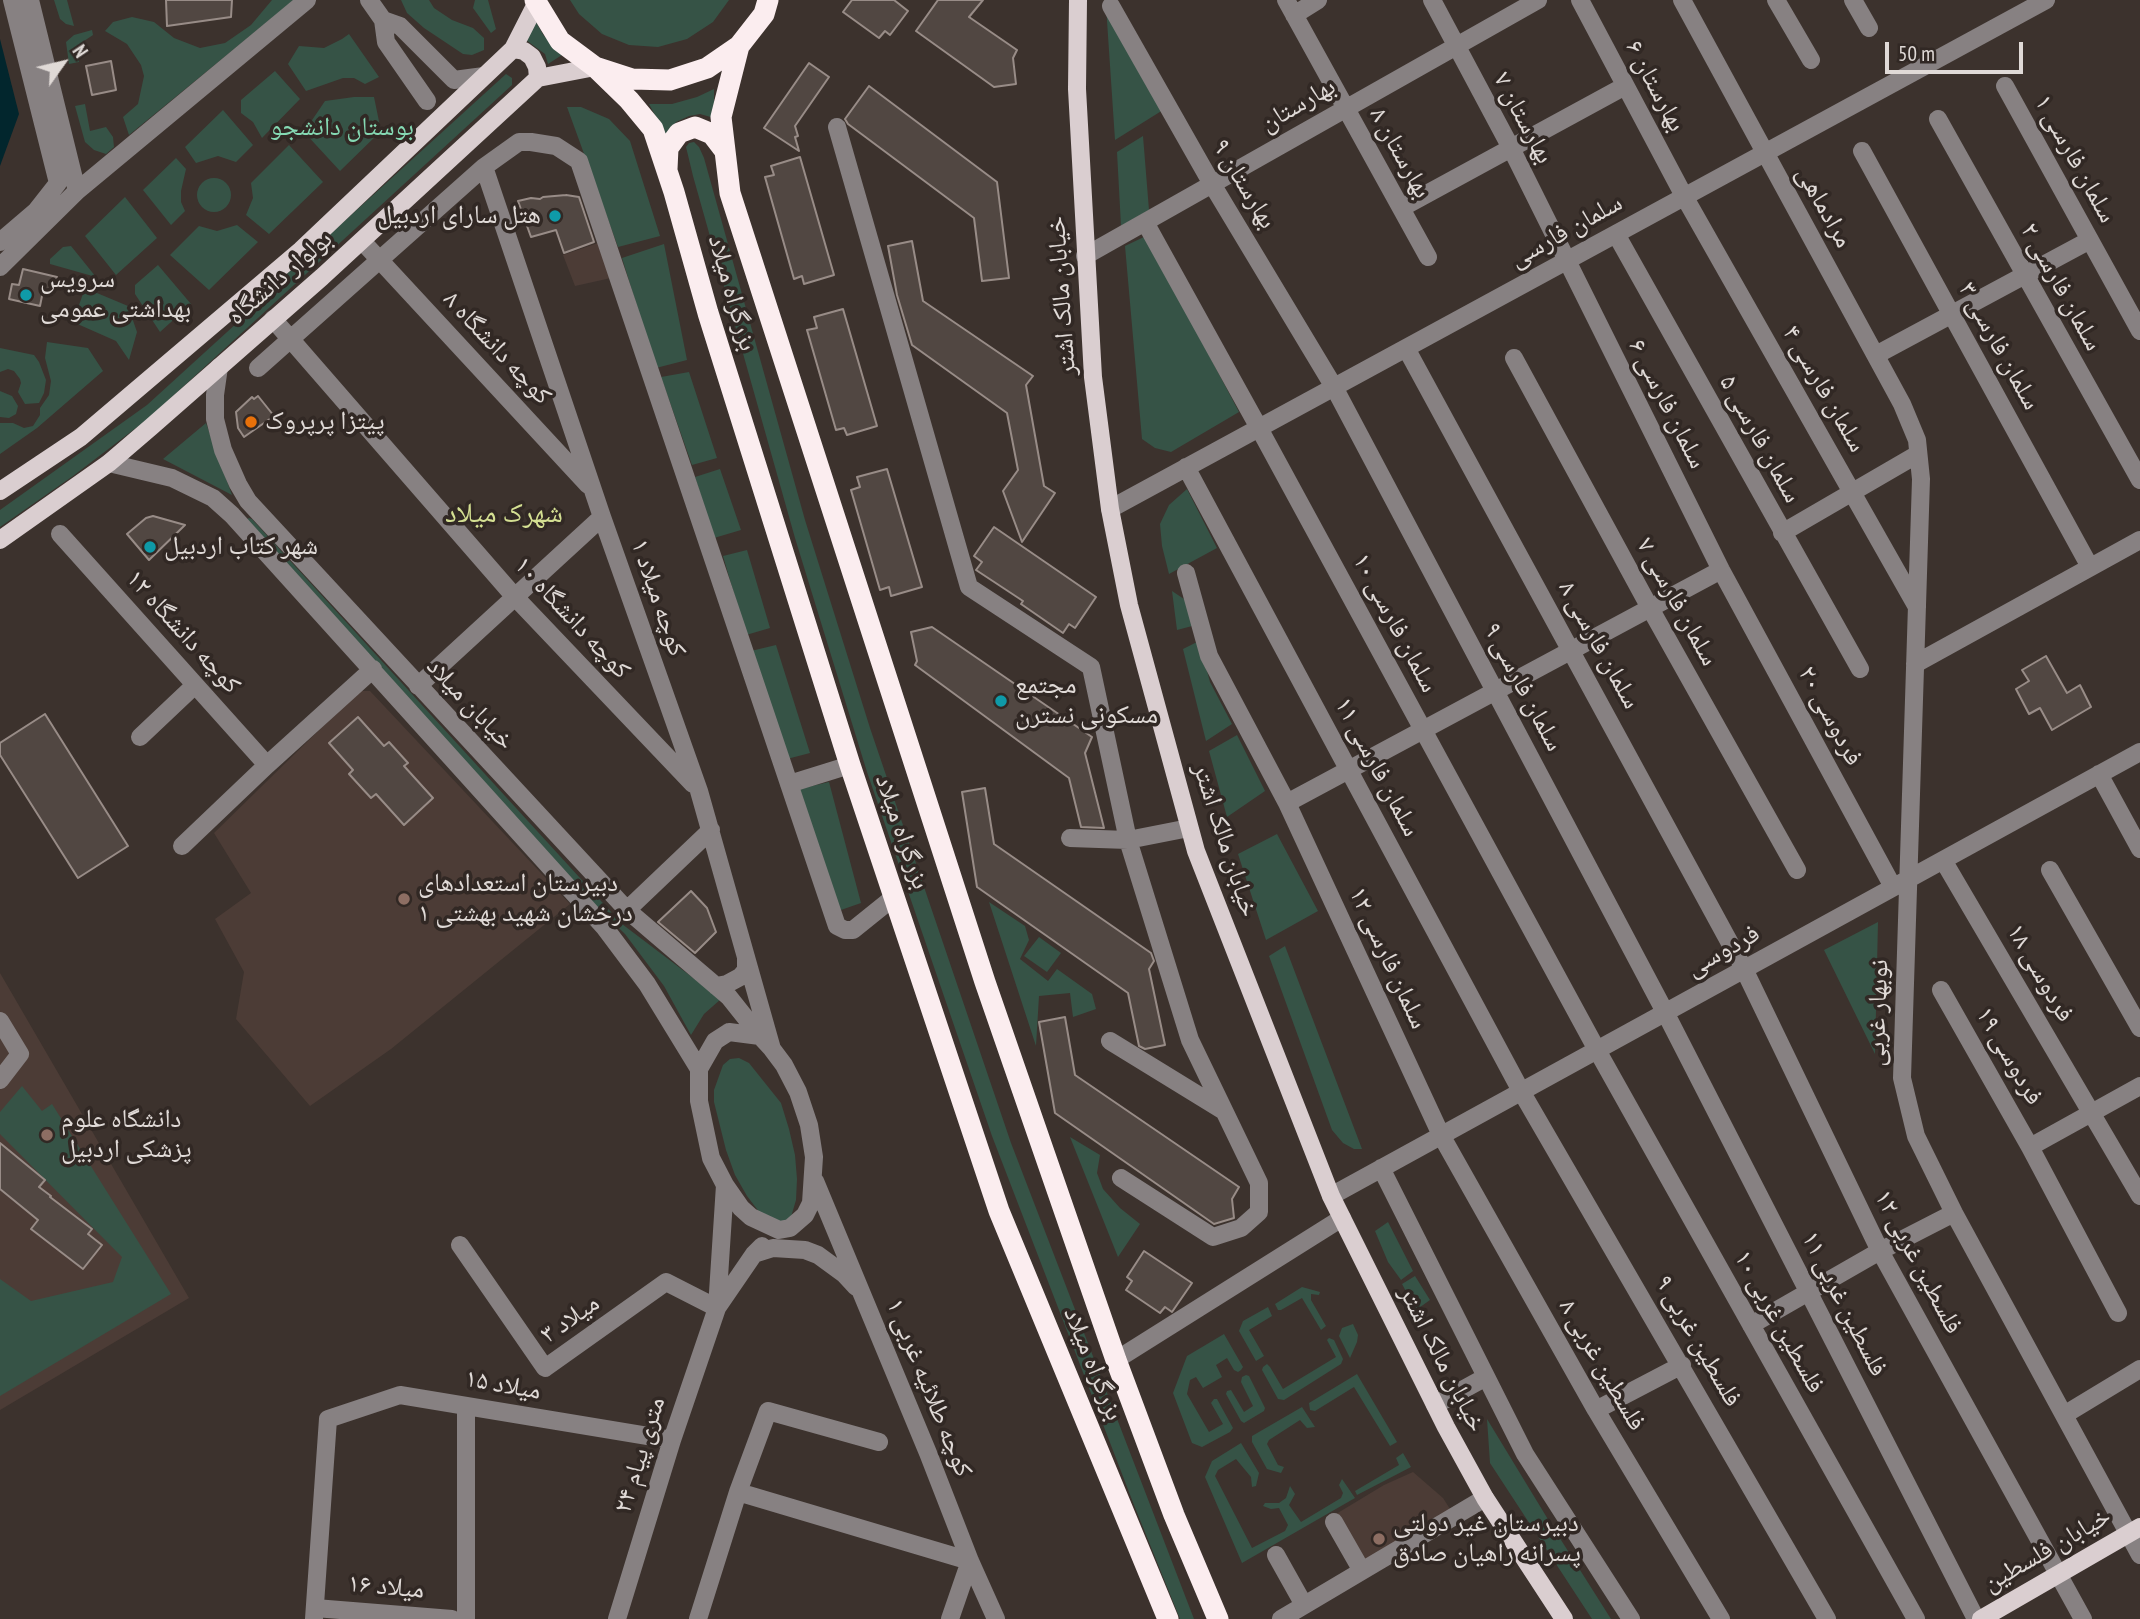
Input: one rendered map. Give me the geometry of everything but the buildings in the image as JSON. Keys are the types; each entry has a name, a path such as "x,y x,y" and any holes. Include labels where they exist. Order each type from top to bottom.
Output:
{"highway":[{"path":"535,2 560,41 595,67 632,79 670,80 707,68 739,46 764,14 768,0"},
{"name":"بزرگراه میلاد","path":"739,46 721,117 730,193 985,982 1116,1360 1174,1515 1218,1619"},
{"name":"بزرگراه میلاد","path":"595,67 629,100 653,129 850,765 999,1211 1168,1619"},
{"path":"667,170 668,148 679,133 695,127 712,134 725,150"}],"main road":[{"name":"بولوار دانشگاه","path":"0,491 81,437 291,258 513,49 535,2"},
{"name":"خیابان مالک اشتر","path":"1077,2 1077,89 1085,257 1093,377 1110,509 1131,615 1189,828 1331,1196 1435,1405 1485,1498 1564,1619"},
{"path":"513,49 524,51 532,57 538,78 595,67"},
{"name":"بولوار دانشگاه","path":"0,540 108,463 362,241 538,78"},
{"name":"خیابان فلسطین","path":"1979,1619 2134,1530"}],"street":[{"path":"0,242 36,211 58,183 12,0"},
{"path":"30,0 77,191"},
{"path":"0,267 77,191 307,0"},
{"path":"369,0 383,20 386,42 427,101"},
{"path":"1290,7 1318,0"},
{"name":"بهارستان ۷","path":"1432,0 1511,148 1566,261"},
{"name":"بهارستان","path":"1085,257 1538,0"},
{"name":"بهارستان ۶","path":"1580,0 1684,197"},
{"name":"مرادماهی","path":"1682,0 1902,404 1917,447"},
{"path":"1776,0 1811,60"},
{"path":"1853,0 1870,28"},
{"name":"سلمان فارسی","path":"1110,509 2046,0"},
{"name":"بهارستان ۹","path":"1111,6 1212,184 1334,387"},
{"name":"بهارستان ۸","path":"1290,7 1428,257"},
{"path":"383,20 400,26 454,80 484,76"},
{"path":"1401,208 1625,86"},
{"name":"سلمان فارسی ۱","path":"2005,86 2140,331"},
{"name":"سلمان فارسی ۲","path":"1938,119 2140,481"},
{"path":"836,127 969,587 1091,667 1128,840 1190,1040 1259,1183 1259,1212 1241,1228 1213,1237 1121,1178"},
{"path":"258,368 484,167 519,142 556,146 579,161 836,926 853,930 894,897"},
{"name":"سلمان فارسی ۳","path":"1862,151 2090,567"},
{"name":"کوچه میلاد ۱","path":"484,167 602,517 699,791 746,953 766,1043"},
{"name":"سلمان فارسی ۴","path":"1684,197 1917,607"},
{"name":"سلمان فارسی ۱۰","path":"1145,222 1597,1050"},
{"name":"سلمان فارسی ۵","path":"1616,234 1860,669"},
{"path":"1875,355 2090,240"},
{"name":"کوچه دانشگاه ۸","path":"362,241 594,491"},
{"name":"سلمان فارسی ۶","path":"1566,261 1721,570"},
{"name":"کوچه دانشگاه ۱۰","path":"274,319 514,596 699,791"},
{"name":"سلمان فارسی ۸","path":"1406,348 1745,969"},
{"name":"سلمان فارسی ۷","path":"1514,358 1797,870"},
{"name":"خیابان میلاد","path":"219,367 215,419 223,450 248,501 627,910 729,997 766,1043"},
{"name":"سلمان فارسی ۹","path":"1334,387 1665,1012"},
{"path":"1782,533 1853,493 1917,447"},
{"name":"نوبهار غربی","path":"1917,447 1921,479 1915,664 1901,883 1902,1078 1916,1136 1954,1213 2064,1415 2134,1530 2140,1555"},
{"name":"خیابان میلاد","path":"108,463 172,478 213,498 232,515 606,928 647,984 699,1069"},
{"name":"سلمان فارسی ۱۱","path":"1186,467 1521,1091"},
{"path":"232,515 231,509 237,500 248,501"},
{"path":"418,686 602,517"},
{"name":"کوچه دانشگاه ۱۲","path":"60,534 267,765"},
{"path":"1915,664 2140,540"},
{"path":"1287,803 1721,570"},
{"name":"فردوسی ۲۰","path":"1721,570 1901,883"},
{"name":"سلمان فارسی ۱۲","path":"1186,573 1209,656 1287,803 1441,1135"},
{"path":"182,846 373,669"},
{"path":"141,737 195,685"},
{"name":"فردوسی","path":"1331,1196 2140,752"},
{"path":"789,784 850,765"},
{"path":"2099,775 2140,849"},
{"path":"1070,838 1128,840 1189,828"},
{"path":"627,910 711,830"},
{"name":"فردوسی ۱۸","path":"1943,860 2140,1196"},
{"path":"2050,870 2140,1028"},
{"path":"716,986 740,977 746,970 746,953"},
{"name":"فلسطین غربی ۱۲","path":"1745,969 1880,1251 2083,1619"},
{"name":"فردوسی ۱۹","path":"1941,990 2030,1147 2118,1313"},
{"name":"فلسطین غربی ۱۱","path":"1665,1012 1979,1619"},
{"path":"0,1021 20,1054 0,1080"},
{"path":"717,1308 754,1254 779,1230 790,1228 805,1215 811,1203 814,1178 809,1125 784,1065 766,1043 729,1032 715,1041 699,1069 698,1093 711,1158 741,1208 751,1217 779,1230"},
{"path":"1110,1041 1224,1111"},
{"name":"فلسطین غربی ۱۰","path":"1597,1050 1916,1619"},
{"path":"2030,1147 2140,1086"},
{"name":"فلسطین غربی ۹","path":"1521,1091 1828,1619"},
{"name":"فلسطین غربی ۸","path":"1441,1135 1596,1410 1721,1619"},
{"path":"1381,1168 1525,1454 1631,1619"},
{"name":"کوچه طلائیه غربی ۱","path":"814,1178 996,1619"},
{"path":"717,1308 725,1185"},
{"path":"1751,1325 1880,1251 1954,1213"},
{"path":"1116,1360 1342,1218"},
{"name":"میلاد ۳","path":"460,1245 545,1368 666,1282 717,1308"},
{"path":"754,1254 772,1248 805,1250 818,1255 863,1294"},
{"name":"۲۴ متری پیام","path":"617,1619 672,1440 717,1308"},
{"path":"1596,1410 1682,1365"},
{"path":"2064,1415 2140,1369"},
{"path":"1435,1405 1486,1377"},
{"name":"میلاد ۱۵","path":"314,1613 328,1419 400,1395 672,1440"},
{"path":"466,1406 466,1619"},
{"path":"698,1619 738,1492 768,1411 879,1442"},
{"path":"738,1492 970,1561 950,1619"},
{"path":"1281,1619 1485,1498"},
{"path":"1334,1522 1362,1571"},
{"path":"1276,1555 1304,1605"},
{"name":"میلاد ۱۶","path":"314,1613 452,1619"}],"shaded area":[{"path":"598,243 611,278 575,286 563,255"},
{"name":"دبیرستان استعدادهای درخشان شهید بهشتی ۱","path":"359,691 370,691 570,904 391,1049 310,1106 236,1019 244,972 215,919 251,893 214,833"},
{"name":"دانشگاه علوم پزشکی اردبیل","path":"0,973 189,1298 0,1410"},
{"name":"دبیرستان غیر دولتی پسرانه راهیان صادق","path":"1413,1472 1443,1498 1450,1509 1365,1562 1336,1514 1384,1485"}],"green space":[{"path":"54,0 67,0 74,26 60,19"},
{"path":"272,0 294,0 129,135 123,117 138,104 144,76 141,65 127,44 105,31 113,22 132,17 154,22 174,38 200,48 225,43 251,25"},
{"path":"401,0 429,0 434,8 452,20 473,28 484,38 484,50 472,55 463,54 424,28 407,13"},
{"path":"475,0 488,0 496,29 491,33 473,8"},
{"path":"570,0 729,0 713,22 687,39 658,47 629,45 602,34 579,14"},
{"path":"1106,6 1163,110 1115,140"},
{"path":"536,22 544,36 565,53 548,64 545,54 526,40"},
{"path":"92,30 93,35 84,41 78,51 79,62 69,64 66,42 74,35"},
{"name":"بوستان دانشجو","path":"349,34 379,77 365,84 354,78 343,78 306,91 288,64 299,46 324,48"},
{"name":"بوستان دانشجو","path":"275,71 300,99 262,138 253,122 241,113 241,100"},
{"path":"506,74 512,78 512,85 149,418 0,527 0,510 147,405"},
{"path":"714,89 714,118 700,114 689,116 676,122 666,136 649,104 672,104"},
{"name":"بوستان دانشجو","path":"374,97 381,131 340,171 304,132 325,101"},
{"path":"85,104 90,131 106,127 113,137 114,147 106,154 94,150 85,142 75,106"},
{"path":"567,107 581,107 609,119 630,141 660,236 618,247"},
{"name":"بوستان دانشجو","path":"223,110 253,145 236,162 218,156 196,163 185,147"},
{"path":"1143,136 1149,210 1121,226 1117,152"},
{"path":"694,142 704,158 805,520 870,728 1011,1143 1194,1619 1180,1619 1134,1505 992,1136 867,772 795,538 693,176 686,147"},
{"name":"بوستان دانشجو","path":"289,145 323,182 269,234 246,215 253,198 251,183"},
{"path":"176,158 186,169 181,191 181,202 185,211 171,225 143,190"},
{"name":"بوستان دانشجو","path":"214,178 226,183 231,195 226,207 214,212 202,207 197,195 202,183"},
{"path":"125,197 157,238 116,275 85,236"},
{"path":"237,225 258,242 209,290 170,255 199,226 217,231"},
{"path":"1146,236 1239,412 1171,452 1155,448 1142,439 1125,246"},
{"path":"664,244 687,360 656,368 622,258"},
{"path":"71,246 96,277 50,264 50,259 63,247"},
{"path":"158,265 191,304 160,332 135,294 135,285"},
{"path":"85,288 128,306 137,332 129,360 116,341 73,322"},
{"path":"47,342 88,348 103,371 37,428 0,454 0,423 13,423 24,428 33,426 49,395 51,381 45,358"},
{"path":"0,348 34,355 39,362 46,380 39,403 25,404 18,392 20,379 14,371 8,369 0,372"},
{"path":"689,372 717,458 692,465 661,377"},
{"path":"0,391 12,396 18,406 16,414 9,418 0,417"},
{"path":"206,423 232,495 163,459"},
{"path":"720,469 741,530 714,538 695,477"},
{"path":"1187,489 1217,548 1169,574 1160,524 1169,505"},
{"path":"249,518 622,924 721,999 704,1014 691,1035 664,986 625,934 588,898 247,519"},
{"path":"747,550 770,628 746,635 723,556"},
{"path":"1172,591 1184,599 1196,625 1177,630"},
{"path":"1199,641 1210,682 1232,724 1206,741 1183,649"},
{"path":"776,645 810,753 787,759 751,651"},
{"path":"1237,735 1265,791 1227,817 1209,751"},
{"path":"829,782 861,903 838,911 799,789"},
{"path":"1277,834 1318,911 1266,940 1238,854"},
{"path":"989,902 1025,926 1029,940 1020,959 1048,981 1057,969 1092,994 1096,1009 1073,1017 1070,993 1039,996 1036,1046"},
{"path":"1878,922 1875,1054 1824,950"},
{"path":"1039,937 1061,953 1047,972 1024,956"},
{"path":"1285,946 1362,1149 1354,1149 1343,1143 1332,1130 1269,956"},
{"path":"739,1058 749,1063 781,1103 789,1129 797,1179 796,1200 791,1217 785,1221 779,1222 760,1213 735,1175 726,1150 714,1102 714,1090 723,1065 730,1059"},
{"path":"22,1086 42,1111 52,1104 171,1294 0,1396 0,1279 31,1301 113,1282 122,1257 0,1134 0,1112"},
{"path":"1070,1137 1100,1155 1097,1173 1103,1189 1120,1208 1140,1224 1118,1257"},
{"path":"1388,1222 1413,1271 1401,1280 1388,1262 1375,1231"},
{"path":"1415,1276 1430,1300 1416,1310 1402,1284"},
{"path":"1302,1287 1320,1292 1319,1295 1311,1294 1311,1300 1326,1326 1321,1330 1302,1298 1281,1310 1278,1310 1275,1304"},
{"path":"1268,1307 1272,1316 1249,1330 1264,1356 1256,1361 1239,1331 1243,1321"},
{"path":"1353,1324 1358,1335 1350,1358 1339,1336 1342,1328"},
{"path":"1224,1334 1243,1367 1238,1372 1234,1370 1227,1358 1216,1365 1222,1377 1203,1388 1196,1377 1190,1380 1187,1394 1209,1432 1223,1424 1211,1403 1214,1399 1217,1399 1233,1428 1202,1447 1192,1443 1173,1393 1187,1356"},
{"path":"1327,1340 1334,1340 1343,1359 1341,1364 1284,1400 1278,1399 1262,1370 1263,1367 1267,1364 1270,1367 1283,1389 1336,1357"},
{"path":"1357,1374 1397,1442 1390,1446 1354,1387 1315,1411 1310,1410 1309,1403"},
{"path":"1246,1375 1249,1376 1265,1408 1244,1423 1226,1394 1231,1390 1244,1412 1253,1406 1241,1382"},
{"path":"1302,1407 1315,1427 1307,1428 1300,1420 1269,1440 1267,1444 1278,1465 1284,1467 1281,1473 1267,1469 1252,1442 1252,1436"},
{"path":"1487,1419 1611,1619 1592,1619 1490,1463"},
{"path":"1241,1443 1259,1473 1256,1486 1252,1487 1251,1477 1236,1459 1218,1470 1215,1476 1252,1548 1285,1531 1288,1525 1279,1508 1263,1506 1265,1503 1279,1503 1286,1498 1290,1486 1295,1494 1289,1505 1301,1522 1341,1498 1343,1493 1339,1485 1342,1479 1355,1498 1242,1563 1205,1477 1212,1461"},
{"path":"1403,1453 1411,1467 1357,1495 1355,1491 1399,1465 1396,1458"}],"water":[{"path":"0,39 19,114 0,166"}],"place":[{"name":"هتل سارای اردبیل","path":"555,216"},
{"name":"سرویس بهداشتی عمومی","path":"26,295"},
{"name":"پیتزا پرپروک","path":"251,422"},
{"name":"شهر کتاب اردبیل","path":"150,547"},
{"name":"مجتمع مسکونی نسترن","path":"1001,701"},
{"name":"دبیرستان استعدادهای درخشان شهید بهشتی ۱","path":"404,899"},
{"name":"دانشگاه علوم پزشکی اردبیل","path":"47,1135"},
{"name":"دبیرستان غیر دولتی پسرانه راهیان صادق","path":"1379,1539"}],"district":[{"name":"شهرک میلاد","path":"504,514"}]}
